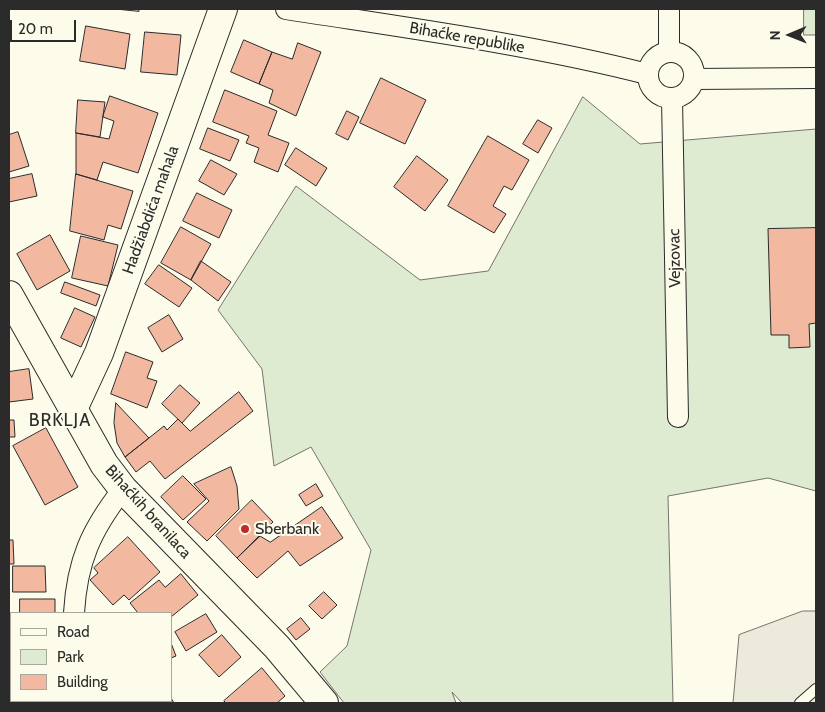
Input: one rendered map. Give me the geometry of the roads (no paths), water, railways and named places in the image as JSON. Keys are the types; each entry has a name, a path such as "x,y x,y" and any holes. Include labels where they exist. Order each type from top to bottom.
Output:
{"main road":[{"name":"Hadžiabdića mahala","path":"74,409 99,353 223,9"},
{"name":"Bihaćkih branilaca","path":"9,295 104,464 123,489 278,647 324,703"}],"street":[{"name":"Bihaćke republike","path":"286,9 496,42 595,61 647,74"},
{"path":"668,9 669,52"},
{"path":"669,52 683,55 694,72 694,79 686,93 672,99 657,94 648,82 647,74 649,67 657,56 669,52"},
{"path":"694,79 816,78"},
{"name":"Vejzovac","path":"672,99 678,417"},
{"path":"74,612 75,594 84,551 104,515 123,489"}],"lane":[{"path":"800,703 816,689"}],"place":[{"name":"Sberbank","path":"245,529"}],"district":[{"name":"BRKLJA","path":"60,421"}]}
